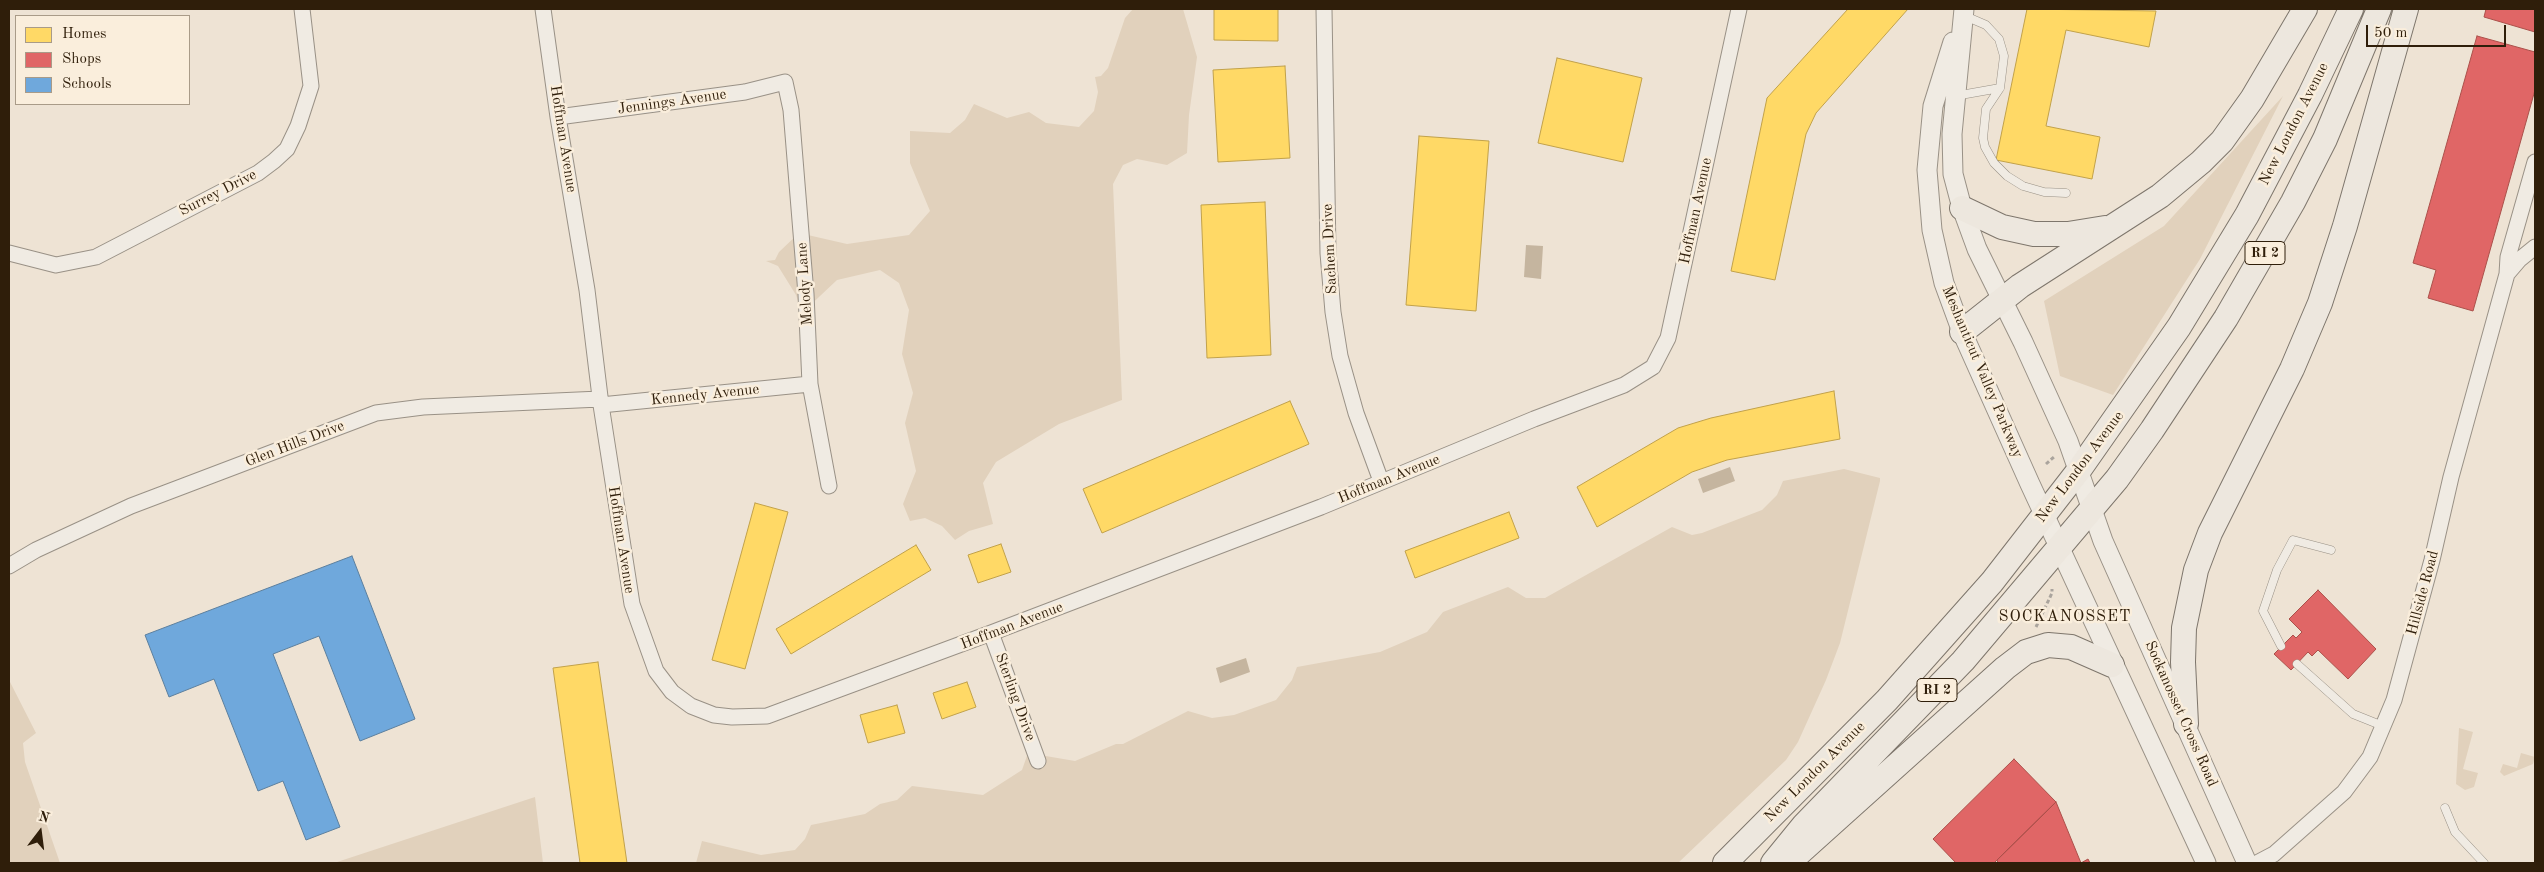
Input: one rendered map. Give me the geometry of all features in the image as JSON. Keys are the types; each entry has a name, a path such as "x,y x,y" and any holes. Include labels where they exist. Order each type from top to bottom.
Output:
{"main road":[{"path":"1962,332 2020,286 2160,196 2201,162 2237,121 2305,9"},
{"name":"New London Avenue","path":"1724,863 1887,700 1992,582 2079,470 2142,382 2233,238 2289,137 2351,9"},
{"name":"New London Avenue","path":"1773,863 1804,825 1963,661 2117,479 2190,375 2261,261 2325,138 2379,9"},
{"path":"2186,724 2183,662 2184,628 2196,570 2210,533 2292,369 2320,303 2345,226 2406,9"},
{"path":"1962,208 2002,227 2034,234 2084,232 2117,225"},
{"path":"1788,863 2005,668 2026,652 2048,645 2071,647 2112,665"}],"street":[{"name":"Surrey Drive","path":"9,253 56,265 96,257 258,173 274,161 287,149 298,126 311,86 302,9"},
{"name":"Hoffman Avenue","path":"544,9 558,117 587,290 600,402 632,604 656,671 672,692 691,706 714,715 732,717 767,716 992,634 1312,510 1534,419 1624,385 1653,367 1668,338 1739,9"},
{"name":"Sachem Drive","path":"1324,9 1328,253 1333,312 1340,356 1353,405 1381,481"},
{"path":"1964,12 1952,134 1953,167 1962,208 1977,249 2023,342 2079,470 2092,508"},
{"name":"Meshanticut Valley Parkway","path":"1964,12 1933,106 1927,170 1928,197 1937,258 1962,332 2060,548"},
{"name":"Jennings Avenue","path":"558,117 745,92 785,82"},
{"name":"Melody Lane","path":"785,82 791,110 806,294 810,384 828,486"},
{"name":"Hillside Road","path":"2257,863 2274,854 2344,792 2370,757 2394,700 2432,560 2450,477 2507,274 2508,257 2535,162"},
{"name":"Hillside Road","path":"2507,274 2535,246"},
{"name":"Kennedy Avenue","path":"600,402 810,384"},
{"name":"Glen Hills Drive","path":"9,566 36,550 131,506 376,413 423,408 600,402"},
{"name":"Sockanosset Cross Road","path":"2092,508 2103,541 2247,863"},
{"path":"2060,548 2112,665 2148,733 2206,863"},
{"name":"Sterling Drive","path":"992,634 1038,761"}],"lane":[{"path":"1964,12 1986,25 1999,39 2004,56 2000,88 1986,110 1983,138 1985,147 1994,163 2007,176 2023,186 2044,192 2066,193"},
{"path":"2280,52 2287,24"},
{"path":"1955,96 2000,88"},
{"path":"2282,646 2263,611 2277,570 2293,540 2331,550"},
{"path":"2297,664 2353,714 2383,726"},
{"path":"2445,808 2455,832 2484,863"}],"path":[{"path":"2046,464 2057,454"},
{"path":"2033,634 2052,593 2051,586"}],"shaded area":[{"path":"1133,9 1183,9 1197,57 1189,115 1187,153 1167,165 1137,159 1123,165 1113,184 1122,400 1059,424 996,462 983,483 993,524 969,531 955,540 942,526 925,518 910,521 903,504 916,471 905,423 913,393 902,354 909,310 899,283 880,270 837,280 802,313 796,295 778,266 766,261 775,260 779,252 799,233 847,244 909,235 930,211 910,163 910,131 950,133 965,120 974,104 1007,118 1029,112 1046,123 1079,127 1094,111 1098,92 1095,77 1101,76 1108,68 1125,18"},
{"path":"2283,96 2200,259 2113,395 2060,376 2044,301 2164,226"},
{"path":"1526,245 1543,246 1541,279 1524,277"},
{"path":"1730,467 1735,481 1703,493 1698,479"},
{"path":"1844,469 1880,478 1880,481 1840,643 1826,680 1798,742 1786,760 1678,863 696,863 702,841 761,855 795,850 805,839 811,825 865,814 880,804 897,800 912,786 983,795 1022,770 1028,753 1075,761 1116,744 1123,744 1188,711 1212,718 1234,715 1276,700 1292,680 1297,667 1380,652 1427,632 1443,612 1508,587 1526,598 1545,598 1672,527 1692,535 1702,533 1762,510 1777,495 1783,481"},
{"path":"1246,658 1250,672 1220,683 1216,668"},
{"path":"9,680 36,733 23,743 25,762 60,863 9,863"},
{"path":"2459,728 2473,732 2463,769 2478,773 2474,787 2465,790 2456,784"},
{"path":"2521,753 2535,757 2533,764 2504,776 2500,772 2503,764 2517,768"},
{"path":"535,797 543,863 334,863"}],"building: Homes":[{"path":"1214,9 1278,9 1278,41 1214,40"},
{"path":"1848,9 1908,9 1816,113 1806,134 1775,280 1731,271 1767,98"},
{"path":"2027,9 2156,11 2149,47 2066,30 2046,126 2100,137 2092,179 1996,160"},
{"path":"1557,58 1642,78 1623,162 1538,143"},
{"path":"1285,66 1290,158 1218,162 1213,70"},
{"path":"1419,136 1489,141 1476,311 1406,305"},
{"path":"1265,202 1271,355 1207,358 1201,205"},
{"path":"1834,391 1840,439 1727,460 1692,472 1597,527 1577,487 1678,428 1711,418"},
{"path":"1290,401 1309,444 1102,533 1083,489"},
{"path":"755,503 788,512 745,669 712,660"},
{"path":"1509,512 1519,538 1415,578 1405,551"},
{"path":"1001,544 1011,572 978,583 968,555"},
{"path":"916,545 931,570 791,654 776,629"},
{"path":"598,662 627,863 580,863 553,668"},
{"path":"967,682 976,707 942,719 933,693"},
{"path":"897,705 905,733 868,743 860,715"}],"building: Shops":[{"path":"2486,9 2535,9 2535,32 2484,17"},
{"path":"2477,36 2535,52 2535,90 2473,311 2428,298 2436,270 2413,263"},
{"path":"2318,590 2376,649 2348,679 2318,650 2312,656 2308,652 2291,670 2274,654 2293,635 2296,638 2302,632 2289,619"},
{"path":"2014,759 2056,802 1994,863 1956,863 1933,839"},
{"path":"2056,802 2081,863 1998,863 1997,860"},
{"path":"2088,859 2090,863 2081,863"}],"building: Schools":[{"path":"352,556 415,719 360,741 319,636 273,654 340,827 306,840 283,781 258,791 214,679 169,697 145,635"}],"district":[{"name":"SOCKANOSSET","path":"2065,617"}]}
